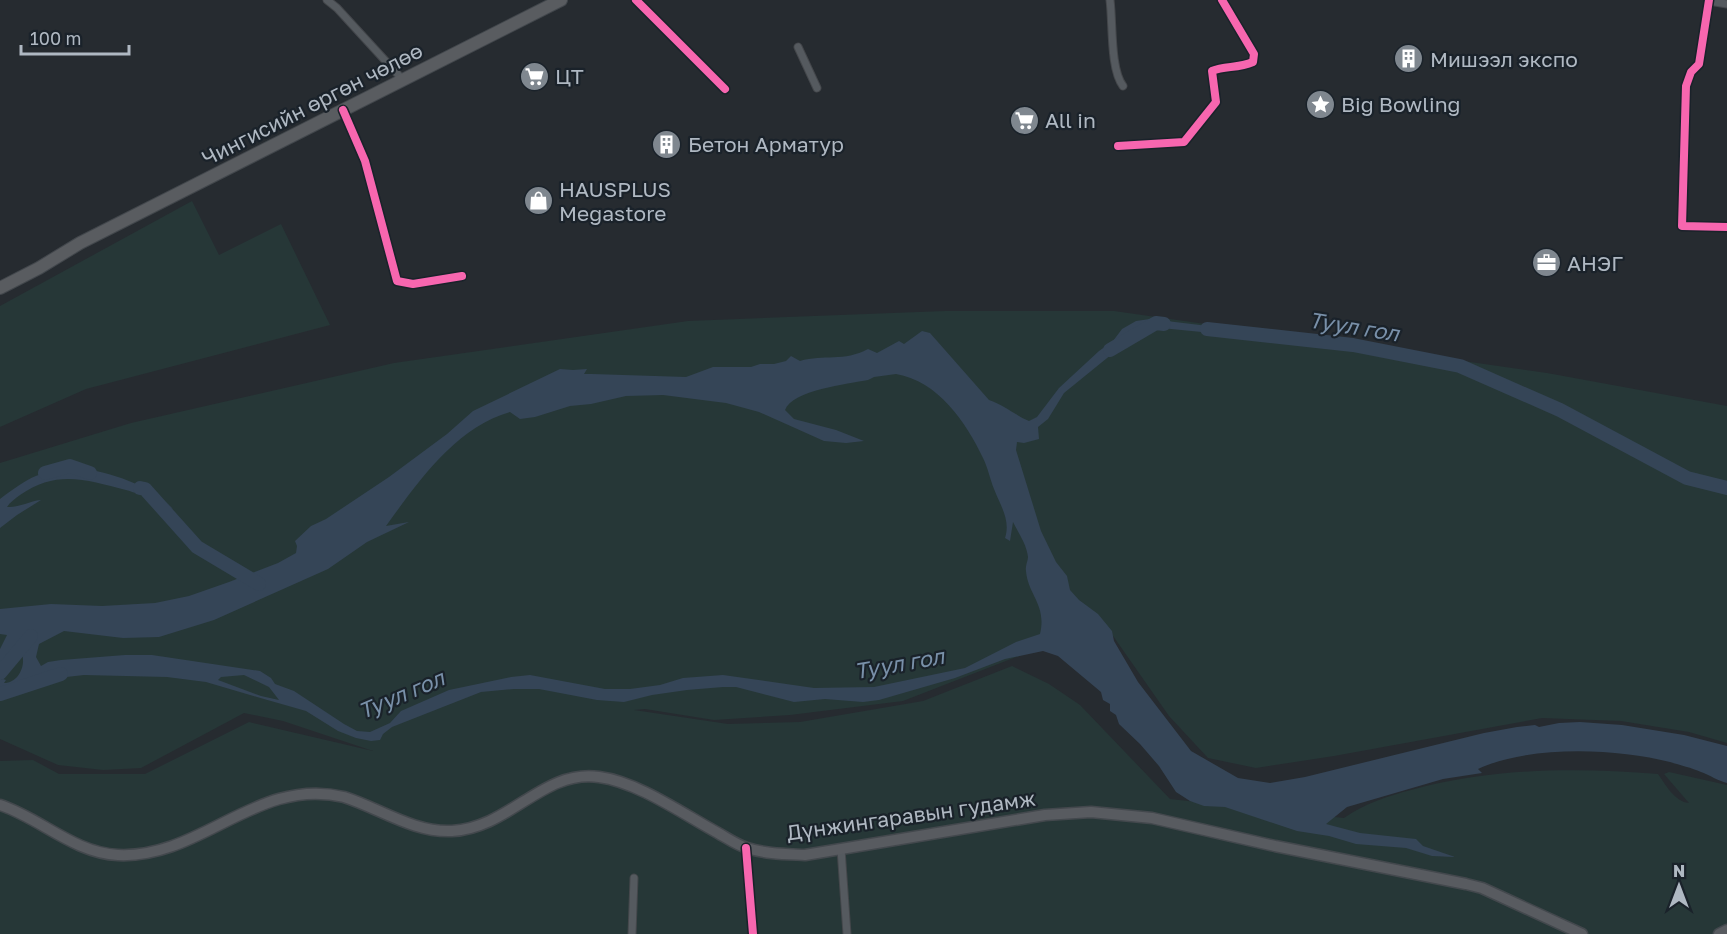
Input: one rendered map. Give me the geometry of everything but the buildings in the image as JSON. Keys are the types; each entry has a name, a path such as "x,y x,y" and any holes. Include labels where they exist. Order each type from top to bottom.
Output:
{"highway":[{"name":"Чингисийн өргөн чөлөө","path":"0,279 80,243 561,0"},
{"name":"Чингисийн өргөн чөлөө","path":"0,289 80,243"}],"main road":[{"name":"Дүнжингаравын гудамж","path":"0,805 81,845 116,855 129,855 165,848 199,835 254,807 296,794 330,794 344,797 423,828 452,831 469,829 494,820 555,782 589,776 613,780 637,789 746,848 787,855 805,855 1045,815 1091,812 1129,815 1466,884 1582,934"},
{"path":"1719,934 1727,930"}],"street":[{"path":"327,0 403,80"},
{"path":"636,0 725,89"},
{"path":"1110,0 1113,56 1119,80 1123,86"},
{"path":"1118,146 1184,142 1216,102 1212,71 1253,62 1254,54 1222,0"},
{"path":"1727,4 1709,0 1699,64 1691,72 1686,86 1682,226 1727,227"},
{"path":"798,48 817,88"},
{"path":"343,110 365,161 397,281 413,284 462,276"},
{"path":"746,848 753,934"},
{"path":"842,849 847,934"},
{"path":"632,934 634,878"}],"shaded area":[{"path":"192,201 219,255 281,224 330,325 86,389 0,427 0,306"},
{"path":"945,311 1114,311 1547,373 1727,406 1727,743 1689,732 1621,721 1542,718 1256,768 1208,758 1169,716 1104,623 903,701 790,715 714,720 645,709 634,710 728,724 800,722 923,701 1012,666 1049,684 1080,705 1170,799 1344,818 1385,798 1472,777 1534,771 1596,770 1658,774 1675,796 1689,803 1664,774 1669,772 1727,785 1727,934 0,934 0,761 33,760 59,774 145,774 249,722 373,751 283,721 244,713 141,768 103,770 58,765 0,739 0,463 131,423 394,363 688,321"}],"water":[{"path":"1150,319 1225,328 1222,334 1139,328 1112,354 1064,393 1048,419 1038,427 1039,439 1024,443 1017,442 1016,450 1041,531 1056,562 1067,576 1070,590 1098,614 1112,631 1114,641 1138,682 1191,751 1238,778 1270,783 1305,777 1484,733 1517,727 1580,722 1622,725 1684,735 1727,746 1727,783 1670,762 1648,757 1573,751 1522,756 1478,769 1482,773 1443,779 1347,807 1326,824 1360,833 1416,839 1423,846 1455,857 1432,856 1406,848 1356,844 1329,836 1297,831 1225,807 1204,806 1190,801 1176,792 1159,766 1119,724 1116,715 1110,711 1110,704 1103,700 1101,692 1058,656 1043,651 1005,659 955,678 879,700 863,702 825,699 794,702 736,687 687,690 624,702 597,700 539,689 481,692 392,727 383,734 380,740 371,741 338,731 306,711 206,682 167,677 84,675 31,681 16,692 0,699 0,680 6,680 4,683 15,679 22,669 23,658 18,648 11,651 0,667 0,649 7,635 0,634 0,609 51,604 102,606 155,603 189,596 278,563 296,553 295,541 311,526 326,519 389,477 447,434 473,411 560,369 587,369 584,374 686,377 713,367 751,367 760,364 774,364 786,361 791,356 800,361 842,357 868,349 877,353 899,341 904,344 922,331 930,333 989,400 1029,421 1037,417 1059,388 1113,341 1122,329 1136,321","holes":["896,374 925,385 938,394 959,417 976,444 1002,507 1007,525 1005,538 1010,541 1013,522 1027,552 1027,579 1041,615 1040,634 1016,642 965,668 874,687 814,688 723,675 683,678 660,685 630,689 605,689 530,675 511,677 449,690 401,711 390,723 370,732 357,731 344,724 294,691 275,684 271,678 260,671 152,655 61,660 48,662 41,666 36,657 39,644 64,631 123,638 159,637 214,620 328,569 367,542 409,522 386,526 439,458 472,430 510,412 520,419 535,417 570,406 626,396 663,395 726,403 759,412 824,441 846,443 864,441 836,430 794,419 785,410 798,397 809,393","244,675 269,687 279,700 261,696 218,680 221,677"]},
{"path":"78,467 141,486 173,509 145,496 112,486 85,480 60,479 34,487 20,495 7,507 41,500 0,528 0,499 36,476 54,470"}],"waterway":[{"name":"Туул гол","path":"1110,350 1156,323 1164,324"},
{"name":"Туул гол","path":"1207,329 1353,345 1460,366 1560,410 1687,478 1727,488"},
{"name":"Туул гол","path":"45,473 70,466 90,473"},
{"name":"Туул гол","path":"140,488 145,489 197,547 259,584"},
{"name":"Туул гол","path":"0,673 31,636"},
{"name":"Туул гол","path":"0,694 61,674"}],"cycle path":[{"path":"636,0 725,89"},
{"path":"1118,146 1184,142 1216,102 1212,71 1253,62 1254,54 1222,0"},
{"path":"1709,0 1699,64 1691,72 1686,86 1682,226 1727,227"},
{"path":"343,110 365,161 397,281 413,284 462,276"},
{"path":"746,848 753,934"}],"place":[{"name":"Мишээл экспо","path":"1409,59"},
{"name":"ЦТ","path":"534,76"},
{"name":"Big Bowling","path":"1320,104"},
{"name":"All in","path":"1024,120"},
{"name":"Бетон Арматур","path":"667,144"},
{"name":"HAUSPLUS Megastore","path":"538,201"},
{"name":"АНЭГ","path":"1546,263"}]}
